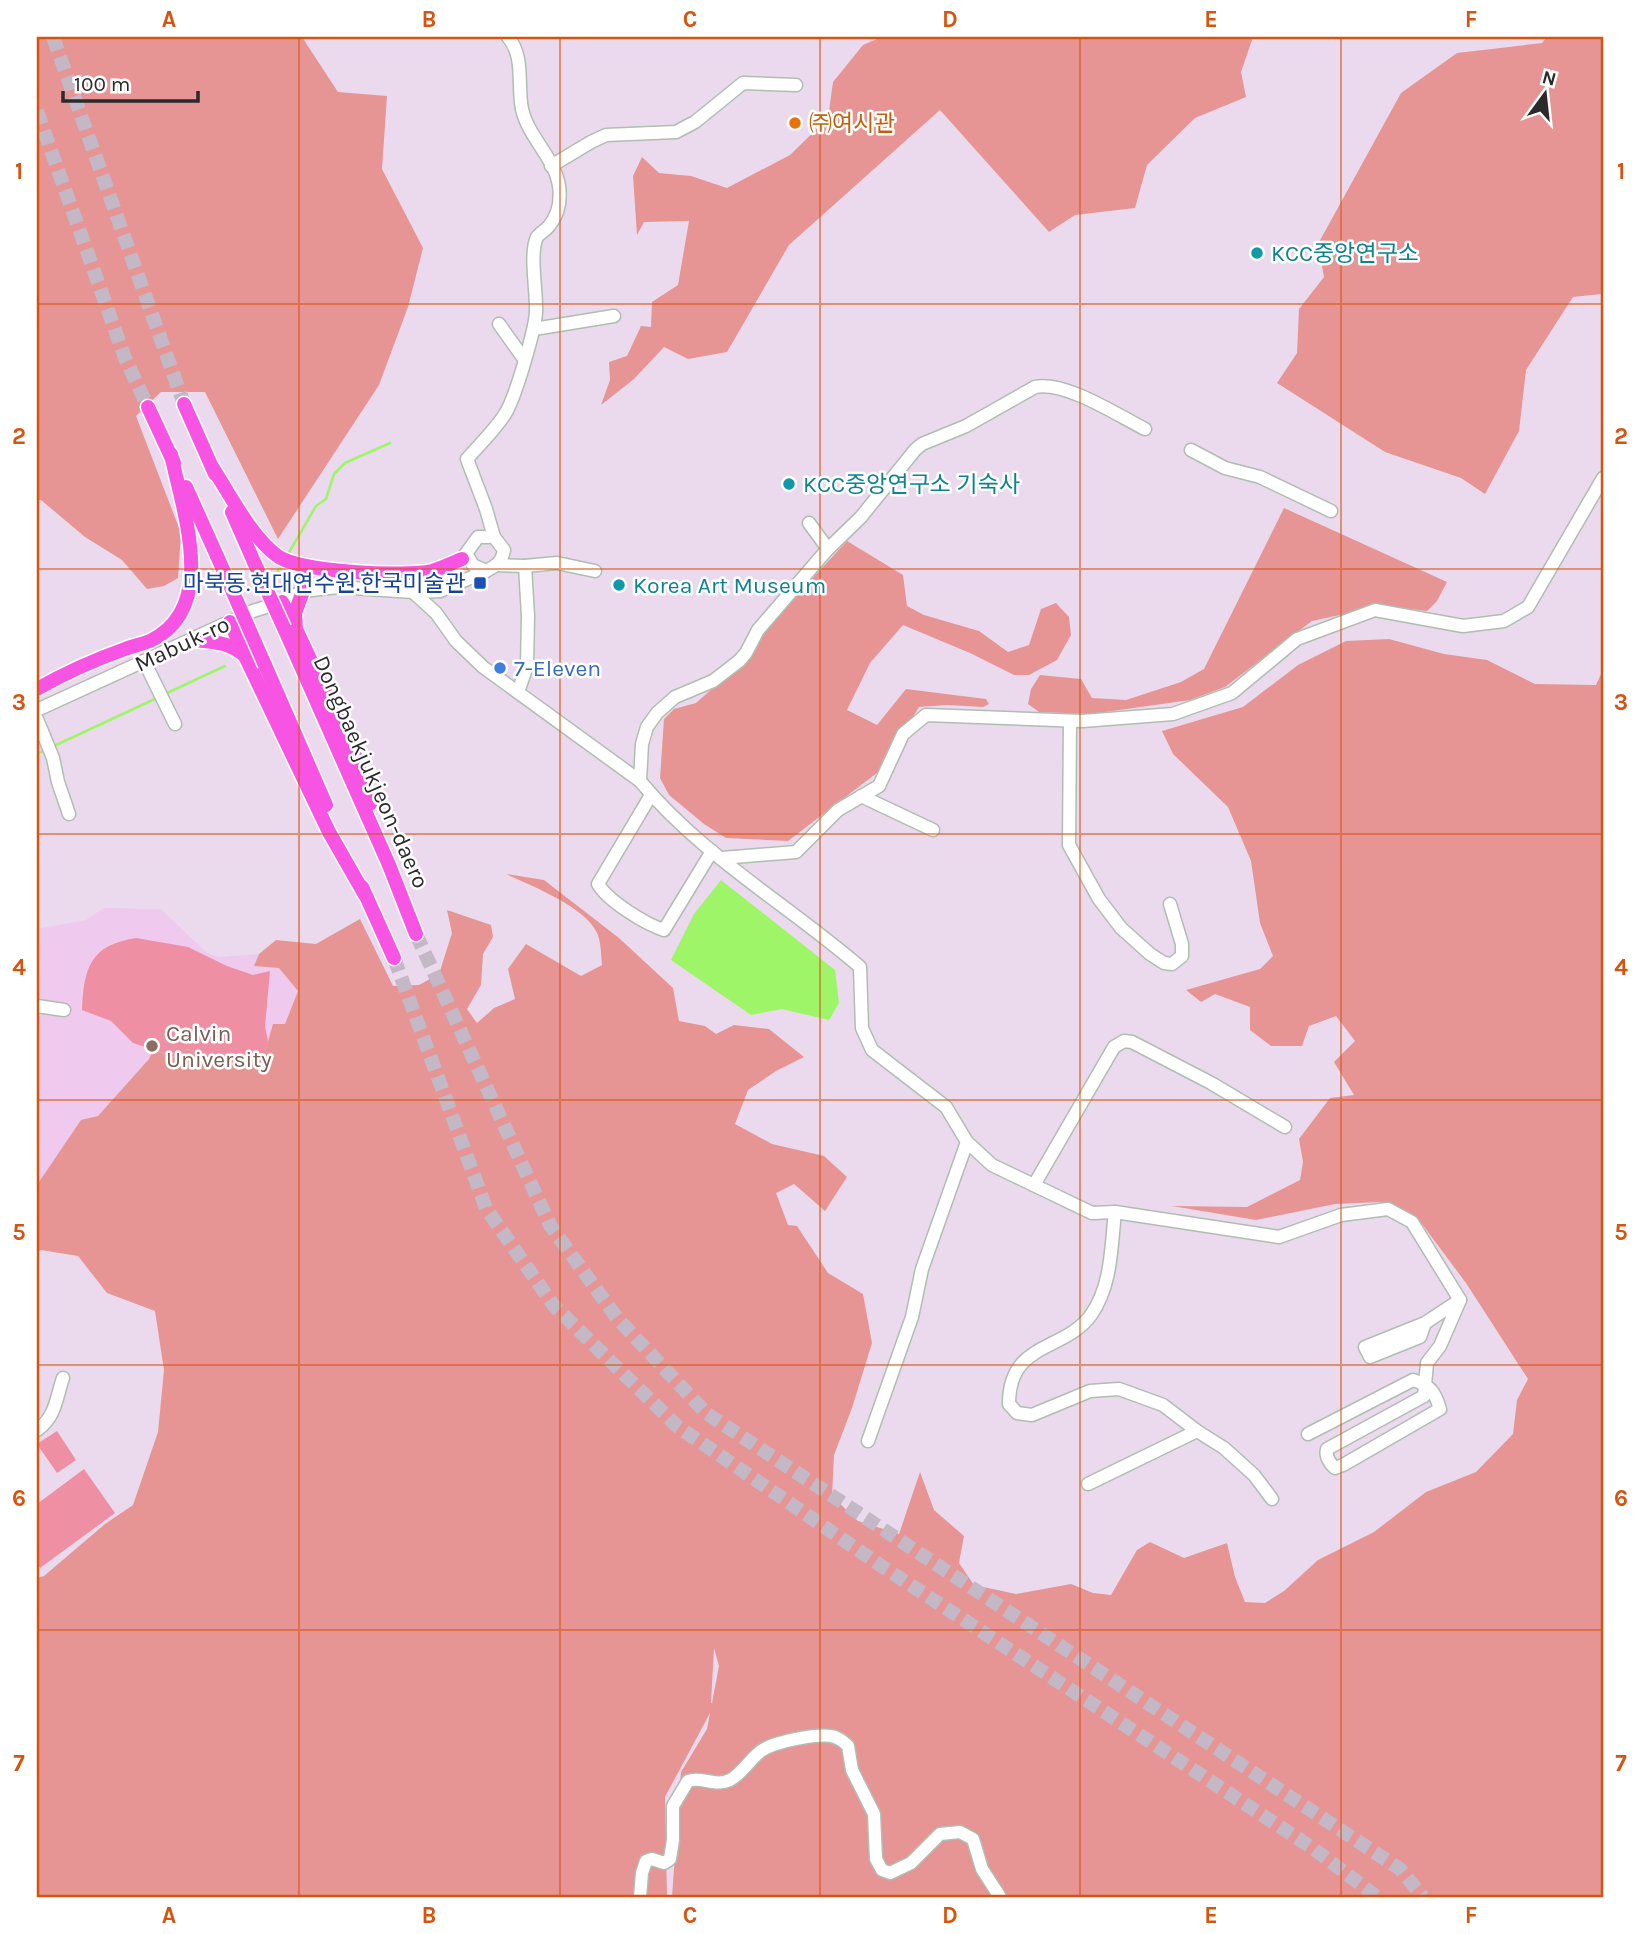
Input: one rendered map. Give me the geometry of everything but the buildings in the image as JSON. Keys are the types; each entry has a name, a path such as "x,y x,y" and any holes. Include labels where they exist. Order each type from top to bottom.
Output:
{"main road":[{"path":"184,404 254,562 290,629"},
{"path":"148,407 217,556 394,958"},
{"path":"37,689 66,673 150,641 165,631 178,616 190,583 190,545 187,516 171,454"},
{"path":"212,467 244,521 277,556 298,565 406,574 433,570 465,557"},
{"path":"290,629 303,591"},
{"path":"282,602 290,629"},
{"path":"230,622 329,832 365,895"},
{"name":"Dongbaekjukjeon-daero","path":"290,629 416,934"},
{"path":"193,640 223,643 235,647 245,656"}],"street":[{"path":"491,568 502,559 504,550 494,537 467,458 506,412 534,330 534,256 538,236 550,226 560,206 558,183 523,111 520,66 514,39"},
{"path":"551,166 606,135 676,132 695,122 743,83 796,85"},
{"path":"534,330 614,316"},
{"path":"499,324 524,359"},
{"path":"640,781 642,744 647,727 657,713 675,697 713,681 739,661 758,630 828,549 861,517 922,444 965,426 1035,387 1048,385 1146,429"},
{"path":"1191,450 1225,468 1260,477 1331,511"},
{"path":"717,855 796,852 838,810 879,786 903,734 926,715 1070,721 1173,714 1232,692 1297,639 1375,610 1463,626 1504,621 1528,607 1603,478"},
{"path":"809,523 828,549"},
{"path":"494,537 478,537 465,557 439,579 413,592 436,613 456,641 483,667 640,781 651,795 717,855 860,967 862,1028 872,1050 946,1107 967,1142 992,1166 1092,1213 1115,1212 1279,1237 1341,1215 1388,1209 1412,1222 1460,1300"},
{"path":"465,557 473,565 491,568 557,563 595,571"},
{"path":"518,692 527,666 525,566"},
{"name":"Mabuk-ro","path":"37,710 253,611 282,602 303,591 338,587 440,591 491,568"},
{"path":"144,662 174,724"},
{"path":"37,719 49,748 69,814"},
{"path":"1070,721 1069,845 1099,899 1121,928 1150,954 1164,963 1172,964 1182,956 1182,944 1170,904"},
{"path":"651,795 597,884 603,893 653,926 664,930 717,855"},
{"path":"861,796 933,830"},
{"path":"37,1006 64,1010"},
{"path":"1034,1185 1114,1047 1124,1041 1132,1042 1199,1077 1285,1127"},
{"path":"869,1441 912,1317 922,1269 967,1142"},
{"path":"1115,1212 1106,1288 1090,1316 1080,1326 1034,1353 1018,1367 1009,1386 1009,1404 1017,1413 1032,1415 1090,1391 1119,1389 1163,1405 1224,1448 1254,1475 1272,1499"},
{"path":"1425,1323 1460,1300"},
{"path":"1308,1434 1413,1380 1426,1384 1436,1394 1440,1409 1343,1465 1335,1468 1326,1454 1327,1449 1424,1396 1426,1384 1427,1363 1440,1346 1460,1300"},
{"path":"37,1430 53,1413 63,1378"},
{"path":"1088,1483 1197,1431"},
{"path":"640,1897 646,1861 652,1859 664,1863 670,1859 673,1806 688,1782 695,1779 717,1783 727,1781 736,1776 765,1748 822,1735 837,1737 848,1746 852,1770 874,1814 876,1859 882,1870 894,1873 904,1868 940,1833 960,1832 973,1839 982,1869 1000,1897"}],"shaded area":[{"path":"37,37 302,37 338,92 387,96 382,169 423,248 408,307 379,385 278,539 205,392 161,392 136,416 181,533 178,578 164,586 147,589 122,560 85,537 41,500 37,500"},
{"path":"882,37 1253,37 1241,72 1246,97 1195,118 1147,165 1135,208 1075,215 1049,232 940,110 789,245 727,352 688,359 664,347 634,379 601,405 610,380 609,362 627,356 641,326 651,327 652,302 678,285 689,221 644,222 637,235 633,176 642,157 659,173 691,176 727,188 790,155 828,118 833,82 863,45"},
{"path":"1547,37 1603,37 1603,296 1573,297 1526,370 1519,431 1485,494 1461,478 1385,452 1277,383 1297,353 1299,309 1324,277 1318,244 1401,93 1457,53 1542,43"},
{"path":"1284,508 1447,582 1437,601 1427,611 1394,607 1358,611 1312,621 1225,687 1190,700 1091,714 1039,712 1028,704 1031,689 1040,675 1081,679 1092,698 1126,700 1181,682 1204,669"},
{"path":"847,541 903,575 907,606 924,615 979,631 1008,652 1029,645 1041,609 1056,603 1069,617 1071,635 1057,660 1029,675 1014,675 903,625 870,663 847,710 877,725 906,689 986,699 989,704 983,707 919,707 882,769 788,841 726,838 669,795 660,778 664,719 674,709 696,703 750,655 770,624"},
{"path":"1389,639 1444,654 1487,660 1535,684 1596,685 1603,670 1603,1897 672,1897 681,1772 707,1729 710,1713 665,1797 667,1897 37,1897 37,1578 44,1576 105,1524 133,1505 158,1432 164,1370 155,1311 107,1293 78,1256 41,1250 37,1252 37,1185 81,1120 98,1116 149,1059 153,1050 181,1059 185,1049 261,1066 273,1024 285,1024 298,991 279,968 254,966 259,954 276,940 316,944 360,919 393,986 419,985 439,974 452,933 447,910 491,925 493,937 483,954 481,985 467,1009 477,1023 494,1008 515,999 508,969 526,944 581,976 602,965 598,936 582,914 506,874 544,880 619,938 673,988 679,1021 705,1026 716,1034 734,1025 769,1029 804,1057 776,1071 748,1090 735,1124 772,1144 824,1156 847,1177 825,1211 794,1184 776,1193 788,1225 797,1226 828,1273 863,1294 872,1343 834,1455 832,1496 858,1521 899,1534 920,1472 934,1510 964,1536 959,1563 974,1585 1016,1594 1071,1584 1093,1593 1111,1595 1137,1550 1150,1542 1184,1558 1227,1543 1235,1577 1245,1602 1265,1603 1284,1591 1318,1560 1374,1532 1426,1492 1476,1472 1513,1434 1517,1400 1528,1379 1466,1283 1419,1220 1380,1202 1335,1204 1256,1220 1172,1206 1247,1207 1300,1180 1303,1162 1299,1139 1330,1098 1354,1095 1334,1062 1355,1041 1336,1016 1309,1026 1302,1046 1271,1046 1250,1030 1250,1007 1215,994 1201,1002 1186,990 1260,969 1273,956 1260,923 1251,861 1228,807 1173,754 1162,731 1243,707 1298,665 1346,641","holes":["714,1648 719,1666 712,1703 711,1703"]},
{"path":"721,880 835,970 839,1003 829,1020 782,1009 751,1015 671,960 694,914"},
{"name":"Calvin University","path":"104,908 161,909 207,953 219,957 259,954 254,966 279,968 298,991 285,1024 261,1067 186,1049 181,1059 154,1051 98,1116 81,1121 37,1185 37,929 86,920"},
{"path":"136,938 188,947 253,975 270,971 265,1026 268,1042 261,1067 186,1049 181,1059 133,1043 111,1021 82,1010 85,982 92,961 108,946"},
{"path":"57,1431 76,1460 57,1473 37,1444"},
{"path":"84,1469 115,1513 40,1568 37,1563 37,1504"}],"waterway":[{"path":"287,556 316,506 326,499 334,474 345,463 390,443"},
{"path":"270,583 282,565"},
{"path":"165,694 225,666"},
{"path":"54,746 159,697"},
{"path":"37,754 45,750"}],"tunnel":[{"path":"53,37 184,404"},
{"path":"37,111 125,358 148,407"},
{"path":"416,934 550,1225 617,1318 706,1413 1400,1869 1423,1897"},
{"path":"394,958 486,1208 554,1306 677,1426 883,1567 1314,1849 1377,1897"}],"place":[{"name":"㈜여시관","path":"795,123"},
{"name":"KCC중앙연구소","path":"1257,253"},
{"name":"KCC중앙연구소 기숙사","path":"789,484"},
{"name":"마북동.현대연수원.한국미술관","path":"480,583"},
{"name":"Korea Art Museum","path":"619,585"},
{"name":"7-Eleven","path":"500,668"},
{"name":"Calvin University","path":"152,1046"}]}
